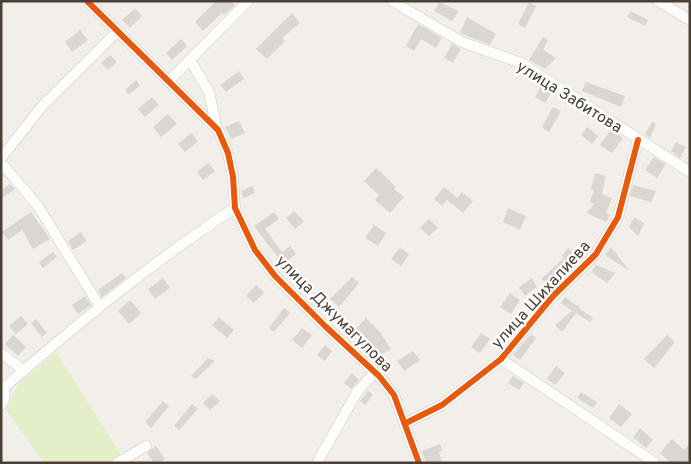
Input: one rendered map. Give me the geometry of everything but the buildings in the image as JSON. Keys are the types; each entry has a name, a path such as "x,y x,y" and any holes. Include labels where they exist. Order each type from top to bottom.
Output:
{"street":[{"name":"улица Джумагулова","path":"86,1 218,130 228,153 233,178 235,208 255,250 275,276 375,372 394,394 419,463"},
{"path":"169,81 248,1"},
{"name":"улица Забитова","path":"392,1 462,42 522,63 690,172"},
{"path":"658,1 690,20"},
{"path":"100,307 38,206 3,161 43,105 117,32"},
{"path":"190,60 209,92 218,130"},
{"name":"улица Шихалиева","path":"406,423 442,405 501,359 554,296 596,254 618,217 638,140"},
{"path":"1,405 4,398 2,389 100,307 185,241 235,208"},
{"path":"1,353 24,371"},
{"name":"улица Шихалиева","path":"501,359 655,463"},
{"name":"улица Джумагулова","path":"317,463 356,392 375,372"},
{"path":"118,463 146,446"}],"green space":[{"path":"56,352 121,455 107,463 44,463 6,410 18,384"}],"cycle path":[{"path":"87,1 218,130 228,153 233,177 235,208 255,250 275,276 379,376 394,395 419,463"},
{"path":"406,423 442,405 501,359 553,296 596,254 618,217 638,140"}]}
